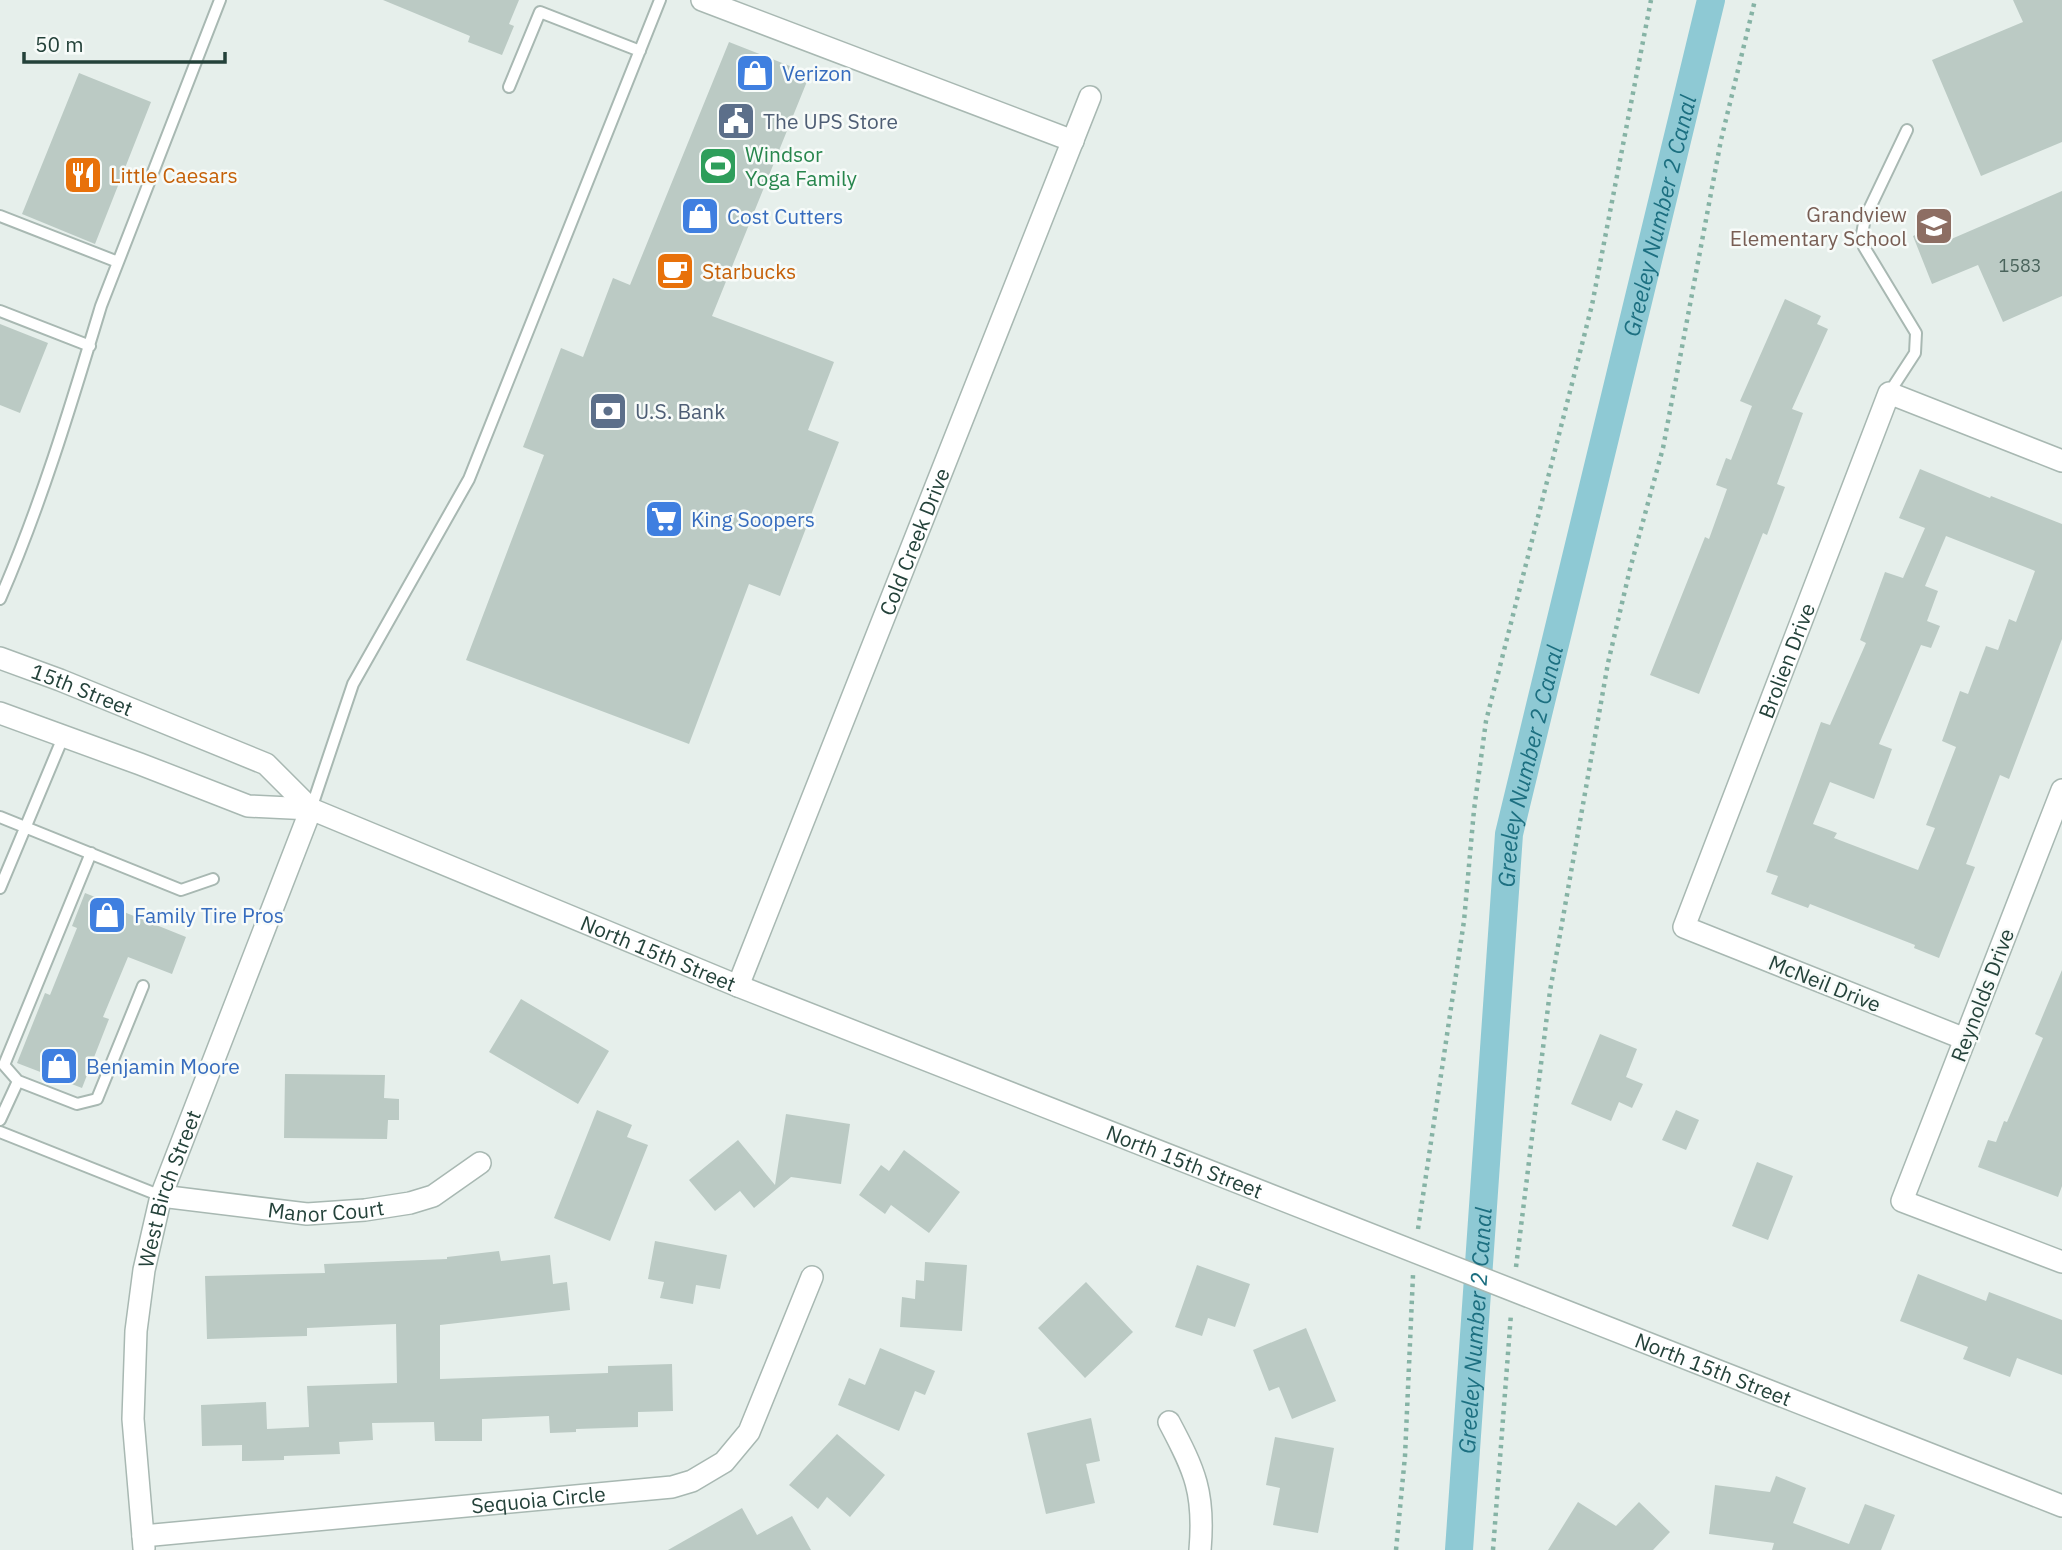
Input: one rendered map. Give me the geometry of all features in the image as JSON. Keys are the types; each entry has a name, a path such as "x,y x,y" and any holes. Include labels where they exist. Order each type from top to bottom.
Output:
{"street":[{"path":"702,0 1073,141"},
{"name":"Cold Creek Drive","path":"738,986 1090,97"},
{"path":"1889,393 2062,461"},
{"name":"Brolien Drive","path":"1684,927 1889,393"},
{"name":"15th Street","path":"0,659 163,722"},
{"path":"0,713 64,735"},
{"name":"North 15th Street","path":"163,722 266,764 311,809"},
{"name":"North 15th Street","path":"64,735 248,806 311,809 738,986 2062,1506"},
{"name":"Reynolds Drive","path":"2062,790 1902,1201 2062,1262"},
{"name":"West Birch Street","path":"143,1543 133,1419 134,1355 144,1270 161,1196 311,809"},
{"name":"McNeil Drive","path":"1684,927 1965,1039"},
{"name":"Manor Court","path":"161,1196 307,1214 365,1210 410,1203 433,1196 480,1163"},
{"name":"Sequoia Circle","path":"143,1543 672,1487 692,1481 724,1462 748,1432 812,1277"},
{"path":"1169,1422 1191,1464 1201,1501 1199,1550"}],"lane":[{"path":"0,599 19,555 101,306 220,0"},
{"path":"311,809 352,684 469,479 660,0"},
{"path":"509,87 540,12 640,51"},
{"path":"1889,393 1915,353 1916,333 1864,247 1862,234 1865,218 1907,130"},
{"path":"0,216 118,262"},
{"path":"0,311 90,346"},
{"path":"0,888 64,735"},
{"path":"0,817 181,890 213,879"},
{"path":"91,853 4,1065 18,1081 78,1104 97,1099 143,986"},
{"path":"0,1120 18,1081"},
{"path":"0,1132 161,1196"}],"path":[{"path":"1396,1550 1422,1255 1486,721 1591,305 1651,0"},
{"path":"1493,1550 1512,1290 1550,991 1608,663 1663,448 1721,140 1755,0"}],"building":[{"path":"383,0 519,0 509,24 514,26 502,55 468,42 470,36"},
{"path":"2013,0 2062,0 2062,142 1981,176 1932,60 2023,22"},
{"name":"King Soopers","path":"729,42 810,74 712,316 834,362 808,430 839,442 780,596 749,584 689,744 466,660 544,455 523,447 561,348 583,357 613,278 630,285"},
{"path":"79,73 151,102 95,244 22,214"},
{"path":"2062,191 2062,296 2003,322 1978,265 1932,284 1913,236 1943,224 1949,240"},
{"path":"1785,299 1821,316 1817,324 1828,329 1792,409 1803,413 1777,484 1785,487 1767,535 1763,533 1699,694 1650,675 1705,537 1709,539 1727,489 1716,485 1726,458 1731,460 1752,406 1740,401"},
{"path":"0,324 48,343 20,413 0,405"},
{"path":"1920,469 2062,524 2062,639 2009,779 2000,775 1966,864 1975,867 1939,958 1914,948 1915,945 1810,904 1808,908 1771,894 1778,876 1766,872 1821,722 1830,725 1866,643 1860,640 1885,572 1903,578 1925,528 1899,518","holes":["1946,536 2035,571 2016,622 2009,619 1998,650 1986,646 1968,694 1960,691 1942,741 1956,747 1926,825 1935,828 1918,870 1834,838 1837,833 1813,824 1830,782 1874,799 1892,749 1879,744 1921,645 1931,648 1940,626 1927,621 1938,591 1925,586"]},
{"path":"85,893 186,937 172,974 128,957 103,1017 109,1019 82,1088 17,1063 45,993 50,995 77,928 72,926"},
{"path":"2062,970 2062,1186 2058,1197 1978,1167 1988,1140 1996,1142 2004,1121 2007,1122 2043,1038 2035,1034"},
{"path":"521,999 609,1051 578,1104 489,1052"},
{"path":"1600,1034 1637,1049 1626,1077 1643,1084 1632,1108 1619,1102 1611,1121 1571,1104"},
{"path":"285,1074 385,1075 384,1098 399,1099 399,1120 388,1120 387,1139 284,1138"},
{"path":"597,1110 632,1125 627,1137 648,1145 610,1241 554,1218"},
{"path":"1676,1110 1699,1120 1686,1150 1662,1140"},
{"path":"786,1114 850,1124 841,1184 791,1177 754,1208 740,1191 715,1211 689,1180 738,1140 775,1185"},
{"path":"904,1150 960,1192 929,1233 891,1205 885,1214 859,1195 881,1165 889,1171"},
{"path":"1757,1162 1793,1176 1768,1240 1732,1226"},
{"path":"655,1241 727,1255 720,1289 696,1285 693,1304 660,1298 664,1282 648,1279"},
{"path":"499,1251 501,1261 550,1255 553,1284 567,1282 570,1310 440,1325 440,1379 608,1373 608,1366 672,1364 673,1411 638,1412 638,1427 576,1429 576,1432 550,1433 549,1416 482,1419 482,1441 435,1441 434,1422 372,1423 373,1440 339,1442 340,1454 284,1456 284,1460 242,1461 242,1445 202,1446 201,1405 266,1402 267,1429 309,1427 307,1386 397,1383 396,1324 307,1328 307,1336 207,1339 205,1276 325,1273 324,1264 447,1259"},
{"path":"925,1262 967,1265 962,1331 900,1327 902,1297 915,1299 916,1280 924,1281"},
{"path":"1197,1265 1250,1284 1235,1327 1208,1318 1202,1336 1175,1327"},
{"path":"1918,1274 1986,1301 1989,1292 2062,1320 2062,1375 2017,1358 2010,1377 1963,1359 1968,1347 1900,1321"},
{"path":"1086,1282 1133,1332 1085,1378 1038,1328"},
{"path":"1306,1328 1336,1401 1292,1419 1279,1387 1269,1391 1253,1350"},
{"path":"880,1348 935,1371 925,1395 915,1391 899,1431 838,1405 849,1378 865,1385"},
{"path":"1091,1418 1100,1461 1086,1464 1095,1503 1046,1514 1027,1433"},
{"path":"837,1434 885,1475 850,1517 827,1497 818,1509 789,1485"},
{"path":"1275,1437 1334,1448 1318,1533 1273,1525 1280,1488 1266,1485"},
{"path":"1776,1476 1806,1488 1793,1523 1849,1544 1865,1504 1895,1515 1881,1550 1772,1550 1774,1543 1709,1534 1715,1485 1770,1492"},
{"path":"1578,1502 1616,1526 1639,1502 1670,1532 1653,1550 1548,1550"},
{"path":"742,1508 757,1535 792,1516 811,1550 668,1550"}],"waterway":[{"name":"Greeley Number 2 Canal","path":"1459,1550 1509,834 1711,0"}],"place":[{"name":"Verizon","path":"755,73"},
{"name":"The UPS Store","path":"736,121"},
{"name":"Windsor Yoga Family","path":"718,166"},
{"name":"Little Caesars","path":"83,175"},
{"name":"Cost Cutters","path":"700,216"},
{"name":"Grandview Elementary School","path":"1934,226"},
{"name":"Starbucks","path":"675,271"},
{"name":"U.S. Bank","path":"608,411"},
{"name":"King Soopers","path":"664,519"},
{"name":"Family Tire Pros","path":"107,915"},
{"name":"Benjamin Moore","path":"59,1066"}]}
